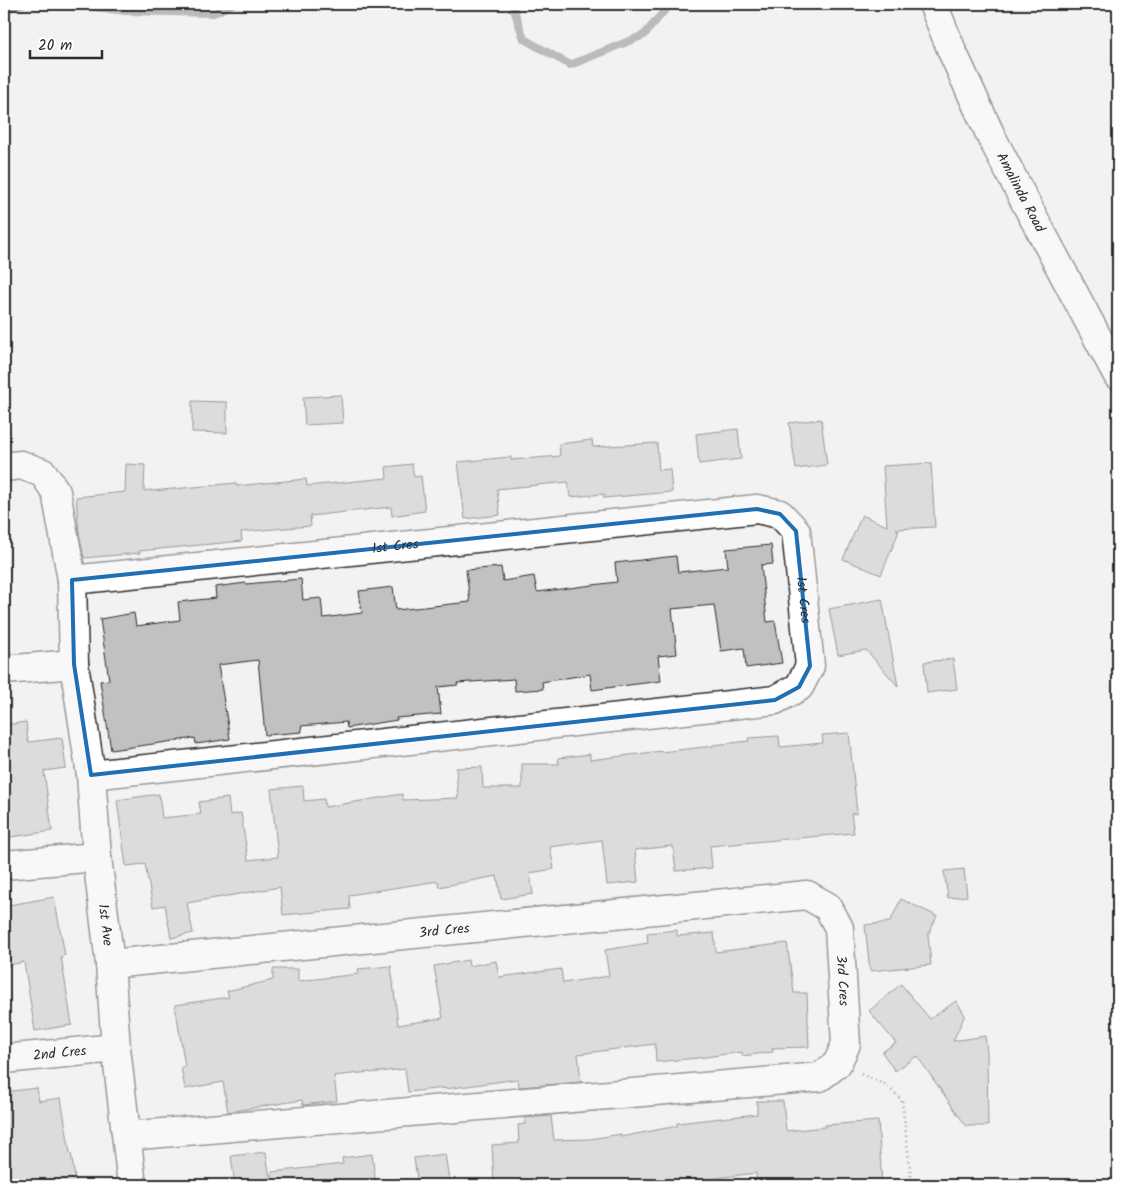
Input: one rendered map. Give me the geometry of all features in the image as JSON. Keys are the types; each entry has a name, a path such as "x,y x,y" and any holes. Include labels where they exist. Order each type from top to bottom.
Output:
{"street":[{"name":"Amalinda Road","path":"933,4 952,51 991,136 1118,376"},
{"name":"1st Ave","path":"4,467 21,465 43,473 56,492 72,580 74,664 91,775 110,964 116,1048 132,1185"},
{"name":"1st Cres","path":"72,580 758,509 780,514 796,531 810,666 799,687 775,700 91,775"},
{"path":"4,670 74,664"},
{"path":"4,865 98,857"},
{"name":"3rd Cres","path":"110,964 807,896 828,907 839,928 846,1044 837,1064"},
{"name":"2nd Cres","path":"4,1059 116,1048"},
{"path":"127,1136 820,1077 837,1064"}],"path":[{"path":"837,1064 886,1085 902,1100 912,1185"}],"highlighted area":[{"path":"757,509 780,514 796,531 810,666 799,687 775,700 91,775 74,664 72,580"}],"building":[{"path":"341,395 343,423 305,425 303,397"},
{"path":"192,401 227,402 227,433 192,432"},
{"path":"821,419 827,465 796,469 789,423"},
{"path":"738,429 741,459 699,464 696,434"},
{"path":"592,440 593,447 657,443 659,470 670,469 672,492 604,498 604,494 570,497 568,482 497,489 500,515 465,519 458,462 511,457 511,460 560,456 559,444"},
{"path":"931,463 935,527 896,529 899,531 881,575 843,559 862,515 887,526 883,466"},
{"path":"126,464 145,465 144,491 152,491 236,483 236,486 306,479 307,486 387,478 386,467 412,464 414,477 421,476 425,511 392,516 391,507 310,516 311,526 241,532 242,541 84,558 79,533 76,497 125,492"},
{"path":"771,545 773,564 761,565 767,622 775,621 782,663 746,668 744,648 721,651 714,605 672,609 677,654 658,656 661,681 592,690 590,674 542,682 543,689 515,691 514,679 457,683 458,685 438,687 441,714 396,718 397,720 347,728 346,722 301,726 302,732 265,735 258,660 218,665 230,739 196,744 195,738 111,750 100,681 109,680 100,619 134,613 136,626 180,620 178,602 216,598 215,587 301,579 303,600 321,598 323,618 362,613 359,591 393,587 396,610 470,602 466,570 501,567 503,581 534,576 537,592 617,582 615,563 676,556 678,572 728,567 726,549"},
{"path":"882,599 898,686 866,650 838,655 829,609"},
{"path":"953,659 957,689 927,693 924,662"},
{"path":"26,722 28,742 62,738 66,768 44,771 52,831 4,838 4,725"},
{"path":"849,733 857,813 851,814 854,833 710,846 712,868 676,871 673,846 635,850 638,882 607,885 602,840 550,847 554,869 530,873 533,894 501,899 497,876 439,887 438,881 349,895 350,909 283,915 280,887 187,903 193,933 171,938 165,905 153,907 145,864 126,866 117,800 159,794 162,818 201,814 199,802 228,798 230,815 241,813 248,860 278,857 271,789 303,786 304,801 324,799 325,807 402,794 403,800 458,798 456,768 482,767 483,788 522,788 522,764 559,764 558,758 590,754 590,760 749,741 748,738 779,736 780,747 823,743 822,735"},
{"path":"964,869 967,896 948,898 944,871"},
{"path":"54,897 65,955 61,956 72,1025 35,1031 24,962 4,966 4,906"},
{"path":"901,899 937,916 928,935 931,965 870,971 865,925 890,922"},
{"path":"677,930 677,936 714,933 716,952 787,943 794,993 807,993 809,1047 772,1048 773,1052 742,1056 742,1052 656,1062 655,1044 578,1054 581,1082 519,1087 518,1079 408,1092 405,1069 334,1076 337,1101 303,1105 302,1100 228,1112 223,1082 185,1089 181,1067 185,1066 175,1005 229,997 227,991 273,980 273,969 298,969 298,981 359,974 358,969 391,966 398,1025 443,1018 434,966 468,960 469,966 496,961 499,977 561,969 563,983 609,976 605,950 648,943 647,933"},
{"path":"901,984 930,1019 956,1001 965,1015 953,1041 985,1036 988,1126 966,1126 917,1056 895,1071 882,1052 896,1043 869,1011"},
{"path":"37,1088 39,1101 61,1098 76,1185 11,1185 9,1164 11,1164 4,1120 4,1092"},
{"path":"757,1101 783,1101 786,1131 825,1127 825,1125 878,1121 882,1185 757,1185 756,1173 662,1185 494,1185 492,1145 519,1143 518,1125 525,1124 524,1118 551,1116 554,1140 590,1139 621,1134 621,1137 677,1126 677,1123 757,1114"},
{"path":"266,1152 271,1185 235,1185 231,1156"},
{"path":"372,1154 376,1185 272,1185 272,1172 343,1164 342,1158"},
{"path":"445,1154 450,1185 418,1185 414,1158"}],"waterway":[{"path":"4,10 21,4"},
{"path":"74,4 125,11 214,13 233,4"},
{"path":"512,4 524,39 570,65 644,35 670,4"}]}
